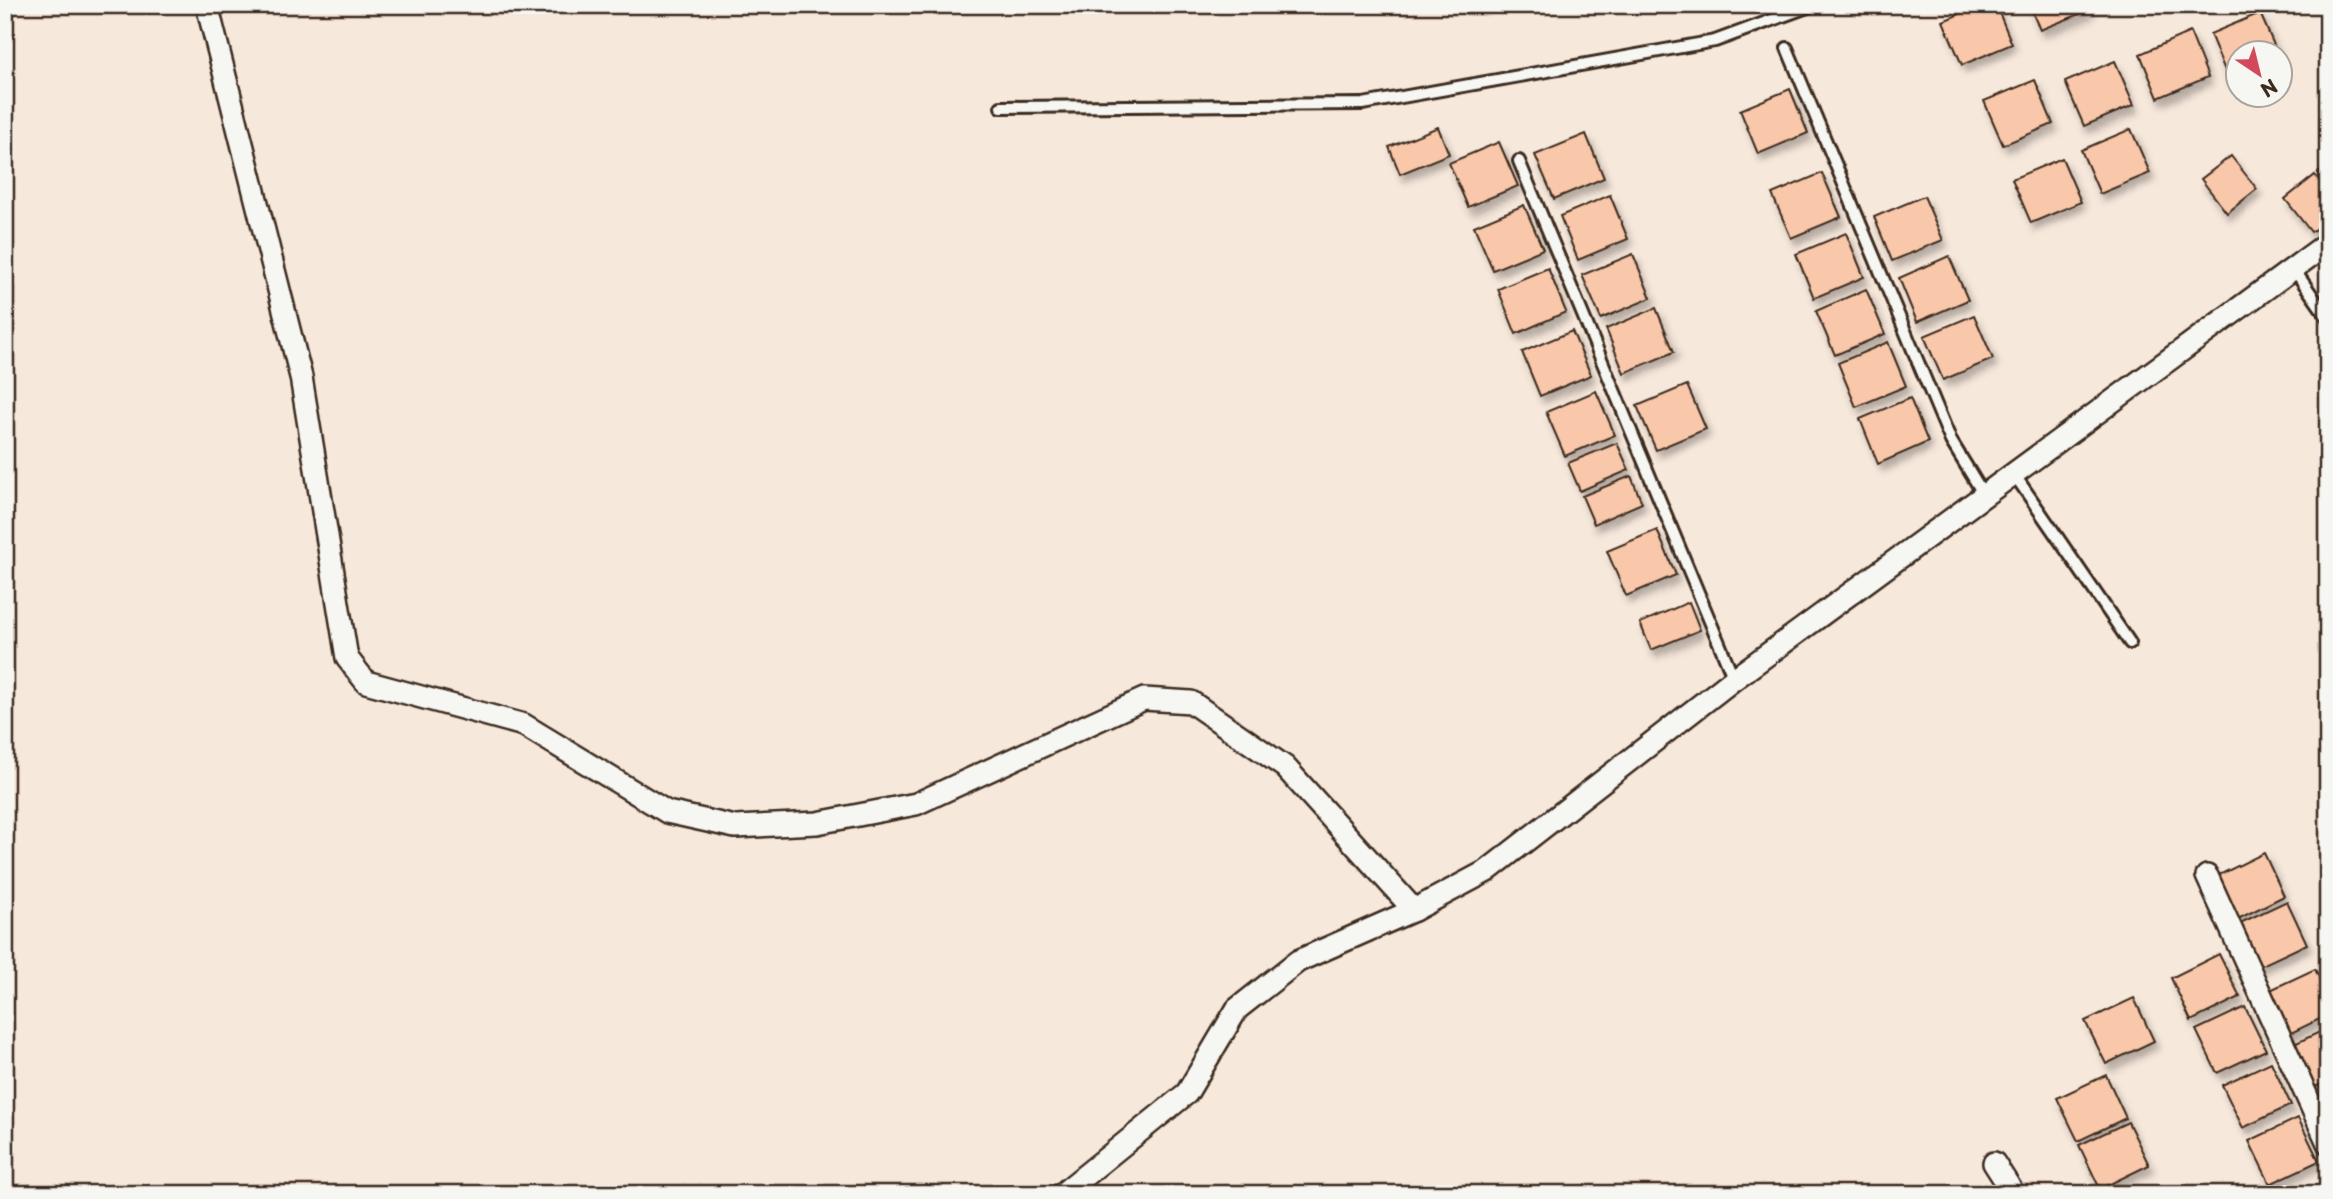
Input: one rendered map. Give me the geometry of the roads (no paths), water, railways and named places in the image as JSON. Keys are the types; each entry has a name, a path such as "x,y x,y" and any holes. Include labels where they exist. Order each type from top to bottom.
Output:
{"street":[{"path":"206,5 301,377 347,658 366,682 524,725 667,812 735,827 817,822 916,804 1144,699 1191,702 1285,767 1414,910"},
{"path":"1062,1194 1187,1093 1237,1009 1298,961 1414,910 1487,871 1734,679 2328,243"},
{"path":"2207,876 2328,1143"},
{"path":"1994,1163 2014,1194"}],"lane":[{"path":"1001,107 1363,104 1715,41 1813,5"},
{"path":"1787,48 1951,441 1984,495"},
{"path":"1519,161 1734,679"},
{"path":"2293,268 2328,318"},
{"path":"2014,474 2130,643"}]}
